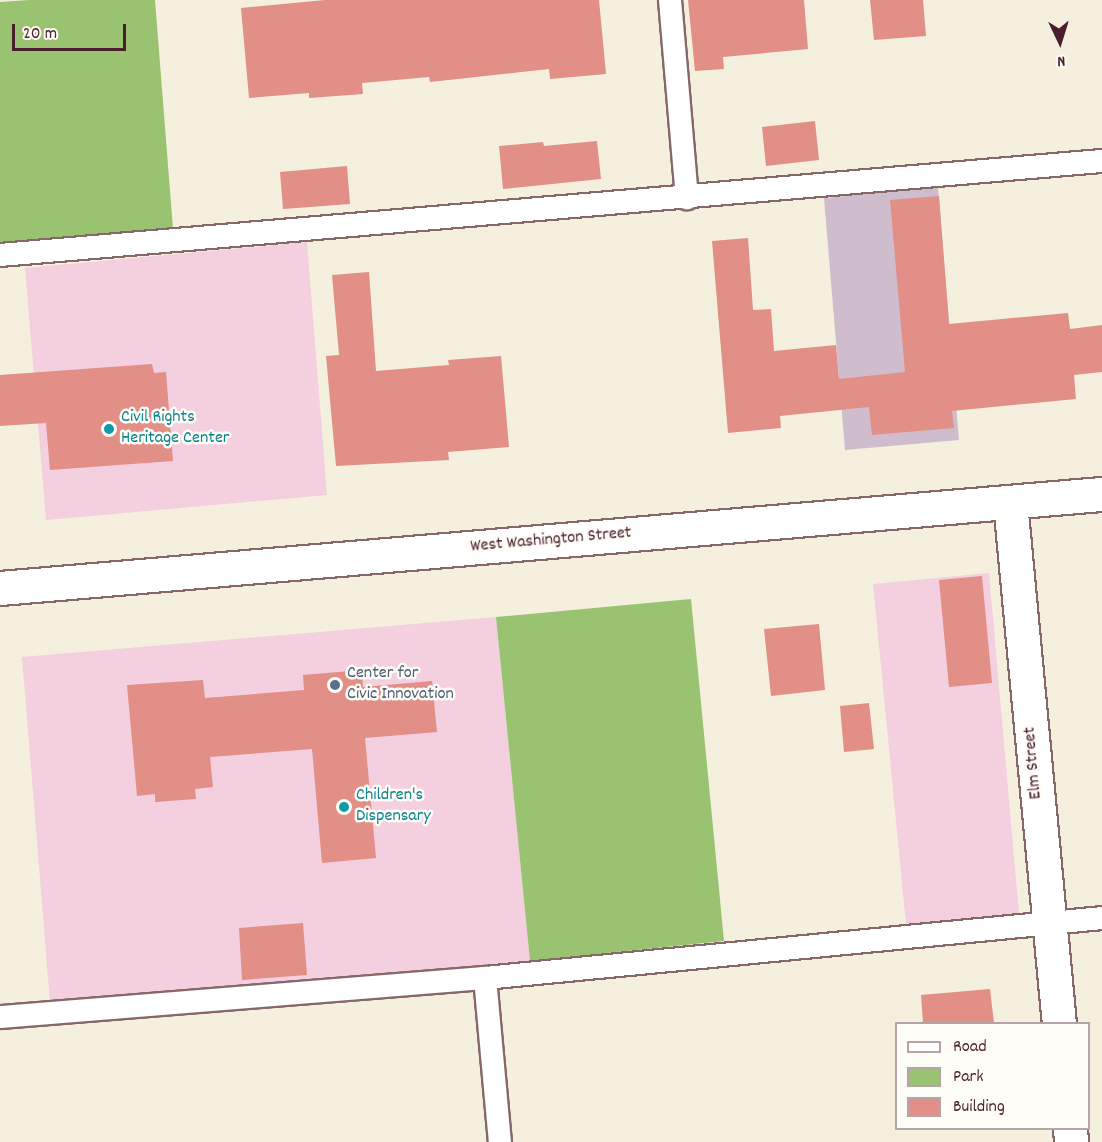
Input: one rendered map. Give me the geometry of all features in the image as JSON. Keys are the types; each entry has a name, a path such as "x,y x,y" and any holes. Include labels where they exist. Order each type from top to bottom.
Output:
{"street":[{"name":"West Washington Street","path":"0,588 1102,494"},
{"name":"Elm Street","path":"1010,502 1059,1022"}],"lane":[{"path":"670,0 687,198"},
{"path":"0,255 1102,161"},
{"path":"0,1017 485,978 1102,918"},
{"path":"485,978 500,1142"}],"shaded area":[{"path":"938,187 959,440 845,450 824,198"},
{"path":"307,242 327,495 46,520 25,268"},
{"path":"989,573 1019,914 906,924 873,584"},
{"path":"496,617 530,961 50,1002 22,657"}],"green space":[{"path":"155,0 173,229 0,242 0,2"},
{"path":"691,599 724,941 530,961 496,617"}],"building":[{"path":"325,0 599,0 606,74 550,79 549,69 430,82 429,77 362,83 363,94 309,98 309,93 249,98 241,8"},
{"path":"688,0 804,0 808,49 723,57 724,69 695,71"},
{"path":"870,0 923,0 926,36 874,40"},
{"path":"815,121 819,160 766,166 762,127"},
{"path":"597,141 601,179 503,189 499,146 543,142 544,146"},
{"path":"347,166 350,204 283,209 280,172"},
{"path":"939,196 949,324 1068,313 1070,329 1102,325 1102,372 1074,375 1076,399 952,411 954,428 872,435 869,407 780,416 781,428 728,433 712,241 748,238 753,310 771,309 774,351 836,345 839,379 905,372 890,200"},
{"path":"369,272 376,371 449,365 448,360 501,356 509,447 448,452 449,460 336,466 326,356 339,355 332,275"},
{"name":"Civil Rights Heritage Center","path":"152,364 154,373 166,372 173,461 50,470 46,423 0,426 0,375"},
{"path":"982,576 992,683 949,687 939,580"},
{"path":"819,624 825,690 771,696 764,629"},
{"name":"Children's Dispensary","path":"362,670 363,687 432,681 437,732 365,738 376,858 322,863 312,749 210,757 213,787 195,789 196,799 155,802 155,794 137,796 127,685 203,680 205,698 304,690 303,675"},
{"path":"869,703 874,749 844,752 840,706"},
{"path":"303,923 307,975 242,980 239,928"},
{"path":"990,989 994,1022 923,1022 921,995"}],"place":[{"name":"Civil Rights Heritage Center","path":"109,429"},
{"name":"Center for Civic Innovation","path":"335,685"},
{"name":"Children's Dispensary","path":"344,807"}]}
